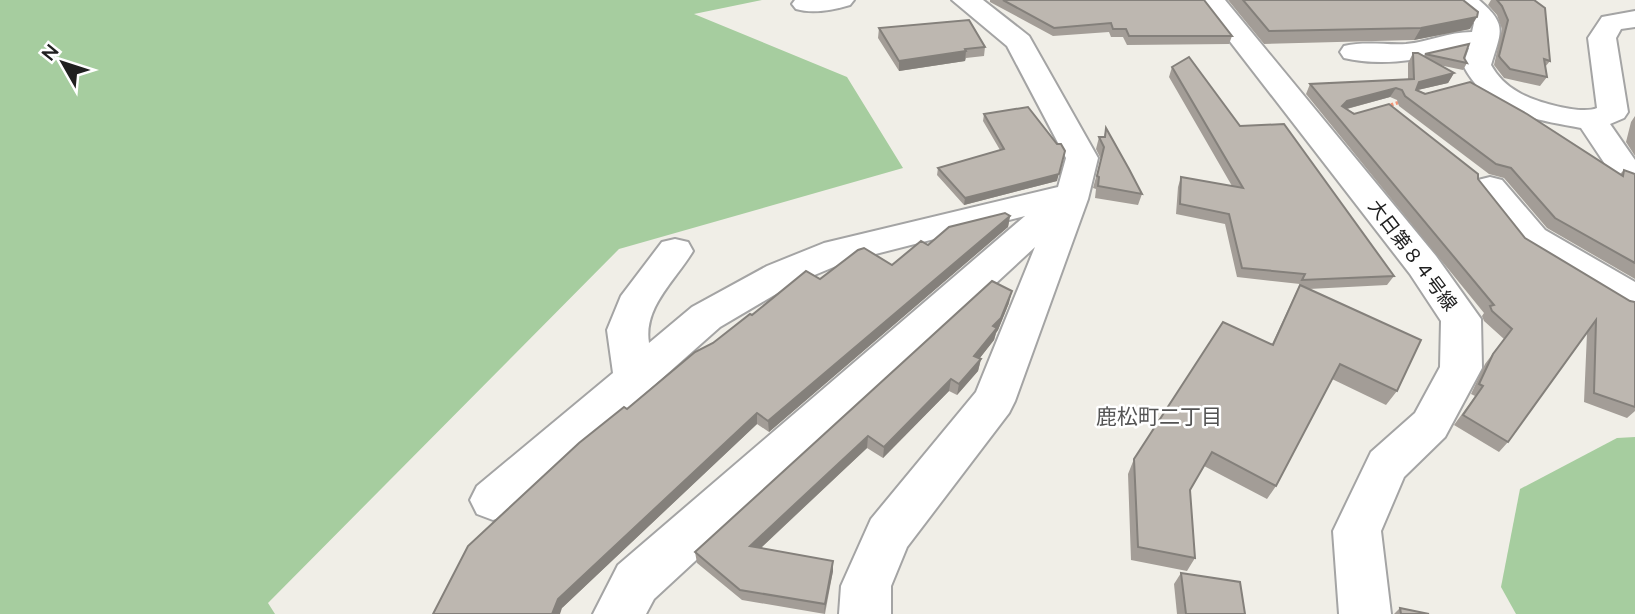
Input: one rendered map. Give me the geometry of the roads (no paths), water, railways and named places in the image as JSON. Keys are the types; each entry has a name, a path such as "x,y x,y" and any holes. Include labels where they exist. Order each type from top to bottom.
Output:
{"street":[{"path":"805,4 841,0"},
{"path":"865,614 866,586 888,534 994,401 1073,193 1082,158 1019,42 990,16 965,0"},
{"name":"大日第８４号線","path":"1211,0 1423,265 1461,319 1461,368 1430,425 1387,465 1357,531 1365,614"},
{"path":"1459,0 1471,6 1486,22 1485,40 1477,65 1485,80 1508,99 1544,112 1592,121 1613,111 1602,38 1611,23 1635,19"},
{"path":"1354,52 1410,52 1452,40 1485,40"},
{"path":"1592,121 1625,169 1635,175"},
{"path":"1490,187 1532,238 1635,299"},
{"path":"493,500 706,317 780,275 836,252 1073,193"},
{"path":"618,614 636,582 1073,193"},
{"path":"634,379 626,330 640,296 675,251"}],"district":[{"name":"鹿松町二丁目","path":"1159,416"}]}
